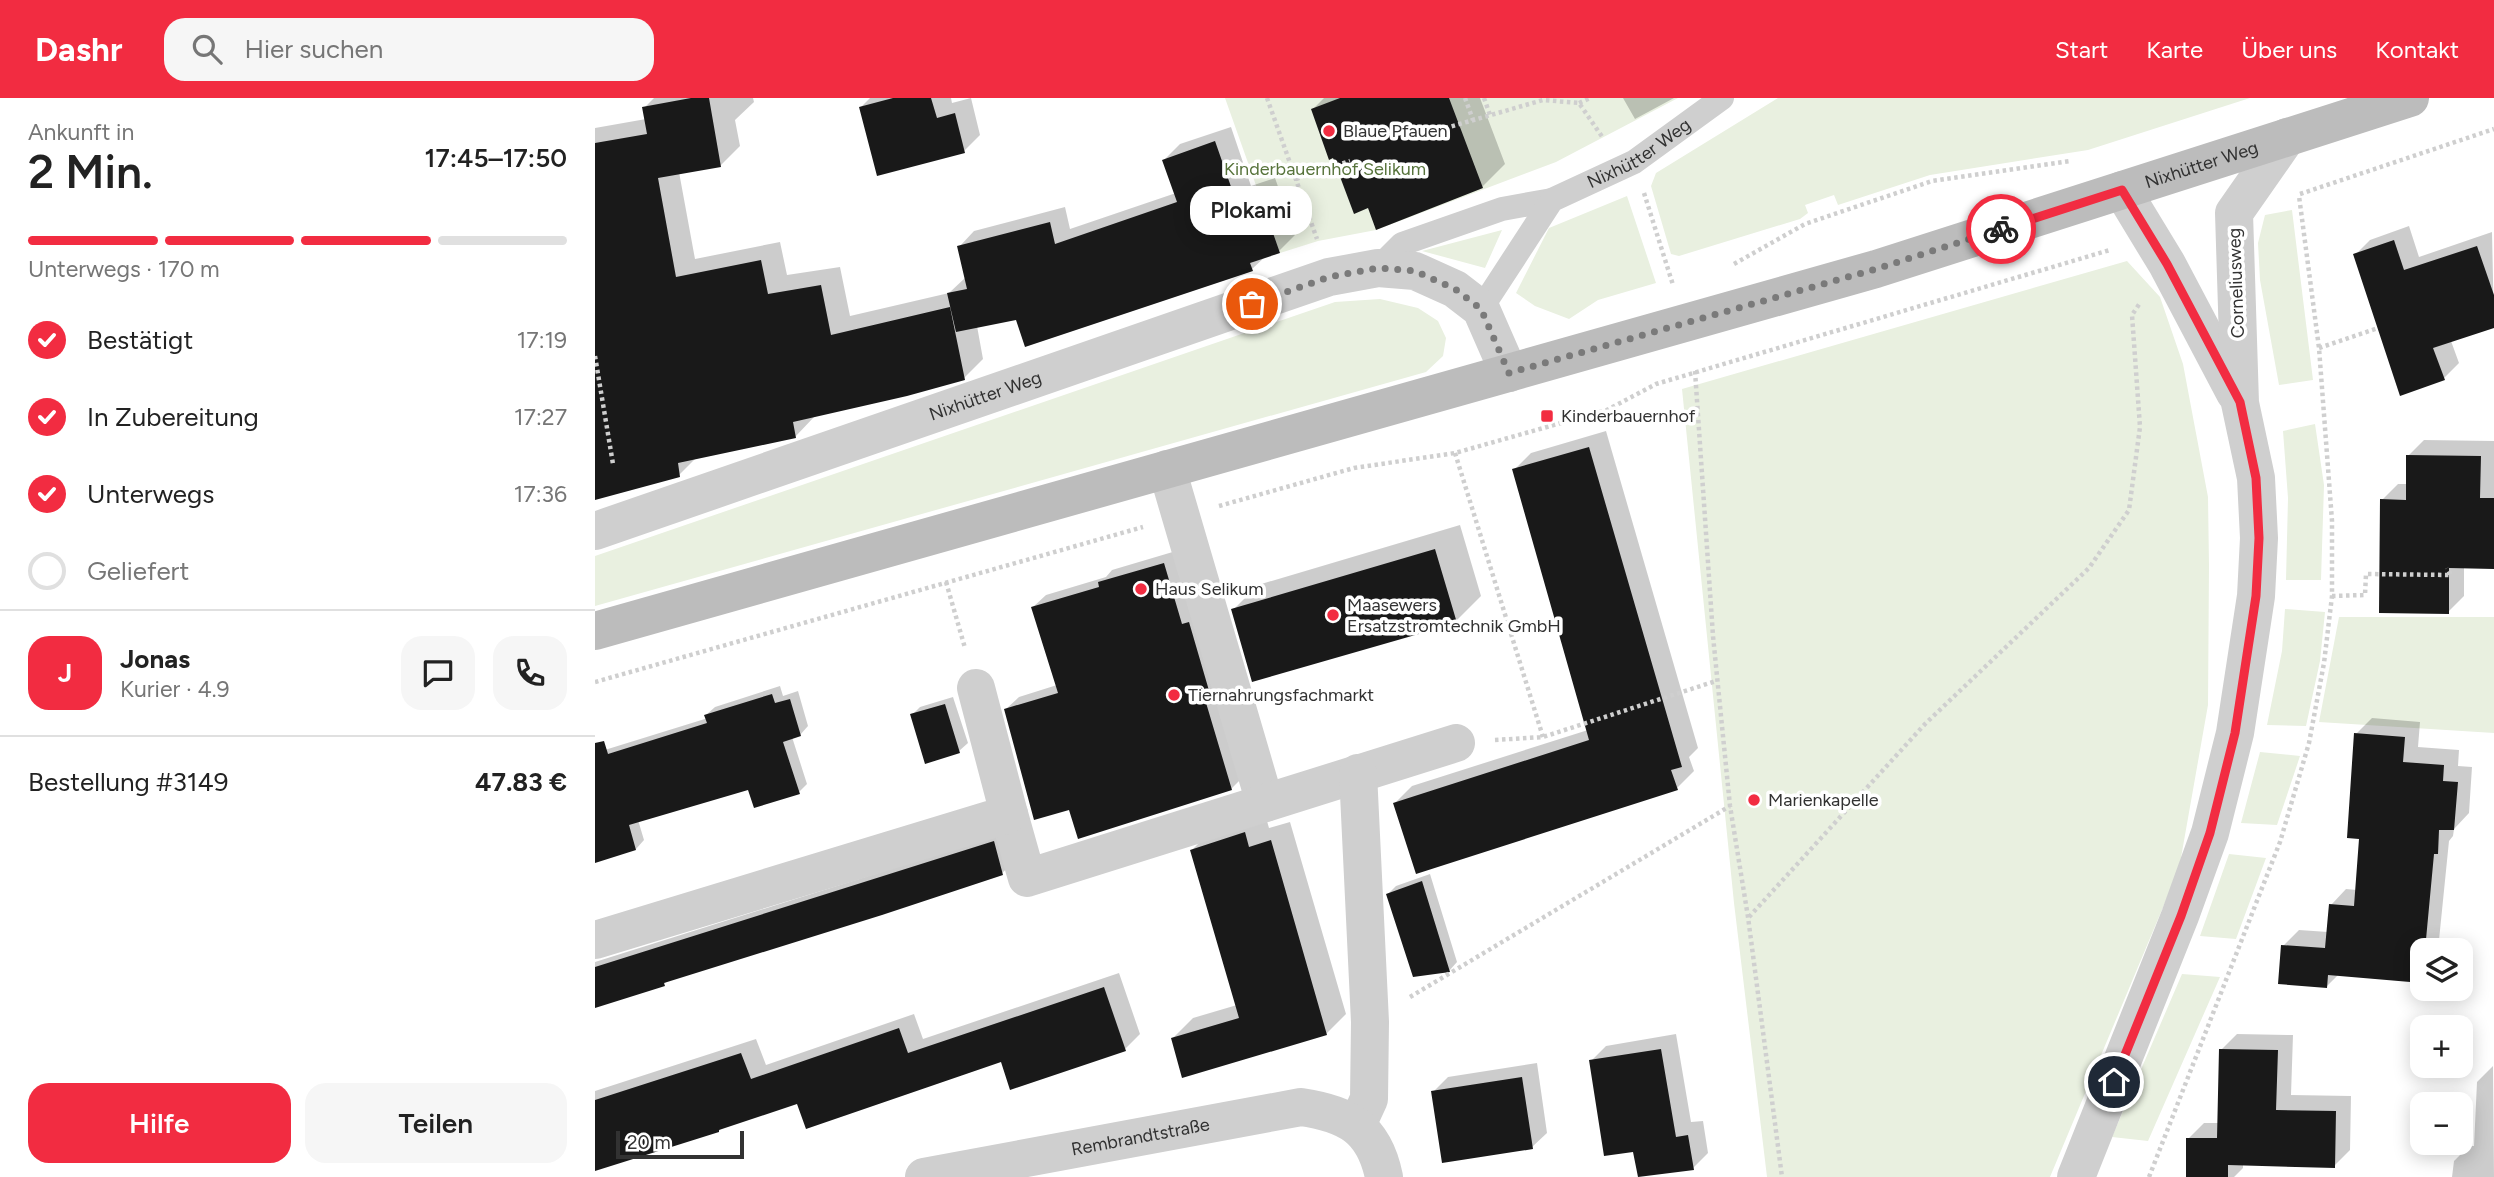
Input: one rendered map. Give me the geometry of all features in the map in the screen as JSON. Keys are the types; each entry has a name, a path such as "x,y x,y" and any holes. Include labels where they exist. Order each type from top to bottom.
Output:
{"main road":[{"name":"Nixhütter Weg","path":"595,631 1876,269 2410,98"}],"street":[{"name":"Corneliusweg","path":"2076,1177 2189,892 2210,833 2235,733 2256,596 2259,538 2256,478 2240,402 2234,213 2287,138"},
{"name":"Corneliusweg","path":"2122,190 2159,252 2240,402"},
{"name":"Nixhütter Weg","path":"595,531 1329,277 1378,268 1415,271 1455,289 1481,309 1509,373"},
{"path":"1167,469 1265,803"},
{"path":"976,688 1027,878 1456,743"},
{"path":"1357,773 1370,1022 1369,1099 1357,1125 1373,1143 1384,1177"},
{"path":"595,940 1009,814"},
{"name":"Rembrandtstraße","path":"924,1177 1301,1107 1330,1112 1357,1125"}],"lane":[{"name":"Nixhütter Weg","path":"1378,268 1402,244 1502,209 1552,200 1634,162 1722,98"},
{"path":"1481,309 1552,200"}],"path":[{"path":"1267,98 1329,277"},
{"path":"1465,98 1473,120"},
{"path":"1484,98 1490,115"},
{"path":"1418,136 1543,100 1579,103 1590,98"},
{"path":"1579,103 1603,138 1634,162 1675,289 1696,372 1716,681 1730,806 1748,917 1782,1177"},
{"path":"2234,213 2494,129"},
{"path":"1727,268 1804,224 1932,181 2073,160"},
{"path":"1296,179 1350,161"},
{"path":"595,682 1354,468 1455,453 1607,410 1656,384 1696,372 2159,252"},
{"path":"1748,917 1925,724 2089,568 2129,510 2140,427 2132,315 2159,252"},
{"path":"2319,348 2378,328"},
{"path":"595,356 613,464"},
{"path":"1455,453 1543,737"},
{"path":"2332,596 2365,595 2366,574 2451,575 2447,568"},
{"path":"946,582 976,688"},
{"path":"1456,743 1543,737 1716,681"},
{"path":"1370,1022 1730,806"}],"green space":[{"name":"Kinderbauernhof Selikum","path":"1225,98 1678,98 1556,162 1376,230 1318,241 1280,253"},
{"path":"1778,98 2250,98 2088,150 1930,175 1838,205 1834,195 1805,205 1808,213 1800,219 1679,256 1671,254 1651,186 1656,173"},
{"path":"1627,196 1656,283 1598,300 1569,319 1535,306 1516,293 1549,228"},
{"path":"2292,210 2313,380 2279,385 2260,280 2258,243 2265,215"},
{"path":"1502,230 1485,268 1422,251"},
{"path":"2127,261 2160,297 2183,364 2208,497 2208,705 2179,869 2050,1177 1767,1177 1734,903 1682,389"},
{"path":"1380,299 1418,308 1438,321 1446,338 1443,356 1426,372 595,606 595,556 1335,302"},
{"path":"2315,424 2324,485 2321,580 2286,580 2288,498 2283,431"},
{"path":"2285,609 2325,612 2320,661 2306,726 2267,725 2282,651"},
{"path":"2339,617 2494,617 2494,733 2319,722"},
{"path":"2260,752 2300,756 2277,825 2241,823"},
{"path":"2229,854 2266,858 2236,939 2200,936"},
{"path":"2182,974 2220,977 2148,1141 2112,1137"}],"building":[{"path":"691,98 709,98 721,167 658,178 676,277 761,260 768,294 821,285 831,335 950,307 965,380 793,422 796,438 678,463 680,477 595,500 595,143 647,134 642,107"},
{"path":"893,98 931,98 937,118 955,113 965,153 877,176 859,107"},
{"path":"1340,98 1449,98 1483,188 1376,230 1368,208 1354,214 1333,158 1329,160 1311,109"},
{"path":"1215,141 1236,201 1259,193 1280,253 1250,263 1253,271 1025,347 1016,320 956,332 947,293 967,289 957,246 1050,222 1055,244 1177,202 1162,160"},
{"path":"2394,240 2404,270 2477,246 2494,295 2494,328 2433,348 2445,380 2400,396 2353,254"},
{"path":"1589,447 1682,767 1671,770 1678,790 1416,874 1393,803 1589,740 1512,469"},
{"path":"2406,455 2481,456 2480,498 2494,498 2494,569 2449,568 2449,614 2379,613 2380,499 2406,500"},
{"path":"1435,549 1457,623 1252,682 1231,609"},
{"path":"1164,563 1182,624 1189,622 1210,694 1204,696 1232,790 1078,839 1069,810 1034,820 1004,709 1058,693 1031,607 1099,587 1098,582"},
{"path":"772,694 775,703 790,699 801,736 783,742 800,794 754,808 748,790 629,825 636,850 595,863 595,743 604,741 608,754 707,723 704,715"},
{"path":"945,704 960,753 925,764 910,714"},
{"path":"2354,733 2405,737 2403,762 2444,765 2443,781 2458,782 2454,830 2439,830 2438,854 2434,854 2426,938 2410,938 2410,982 2328,975 2327,988 2278,984 2281,945 2325,948 2329,904 2354,906 2359,839 2347,838"},
{"path":"1245,832 1249,847 1271,840 1327,1035 1182,1078 1171,1038 1239,1018 1190,850"},
{"path":"994,841 1003,875 664,983 665,986 595,1008 595,967"},
{"path":"1422,881 1450,972 1413,977 1386,894"},
{"path":"1104,987 1126,1051 1010,1090 1001,1062 806,1129 797,1104 595,1171 595,1100 741,1053 751,1079 899,1028 908,1053"},
{"path":"1661,1049 1676,1137 1688,1135 1694,1170 1638,1177 1633,1152 1604,1156 1589,1060"},
{"path":"2219,1049 2278,1050 2276,1110 2336,1111 2335,1168 2228,1165 2228,1177 2186,1177 2186,1138 2217,1138"},
{"path":"1522,1077 1533,1149 1442,1163 1431,1091"}],"way so far":[{"path":"1252,304 1329,277 1378,268 1415,271 1455,289 1481,309 1509,373 1712,317 2001,229"}],"place":[{"name":"Blaue Pfauen","path":"1329,131"},
{"name":"Plokami","path":"1252,304"},
{"name":"Kinderbauernhof","path":"1547,416"},
{"name":"Haus Selikum","path":"1141,589"},
{"name":"Maasewers Ersatzstromtechnik GmbH","path":"1333,615"},
{"name":"Tiernahrungsfachmarkt","path":"1174,695"},
{"name":"Marienkapelle","path":"1754,800"}],"route":[{"path":"2001,229 2122,190 2167,264 2240,402 2256,478 2259,538 2256,596 2235,733 2210,833 2181,916 2114,1082"}]}
